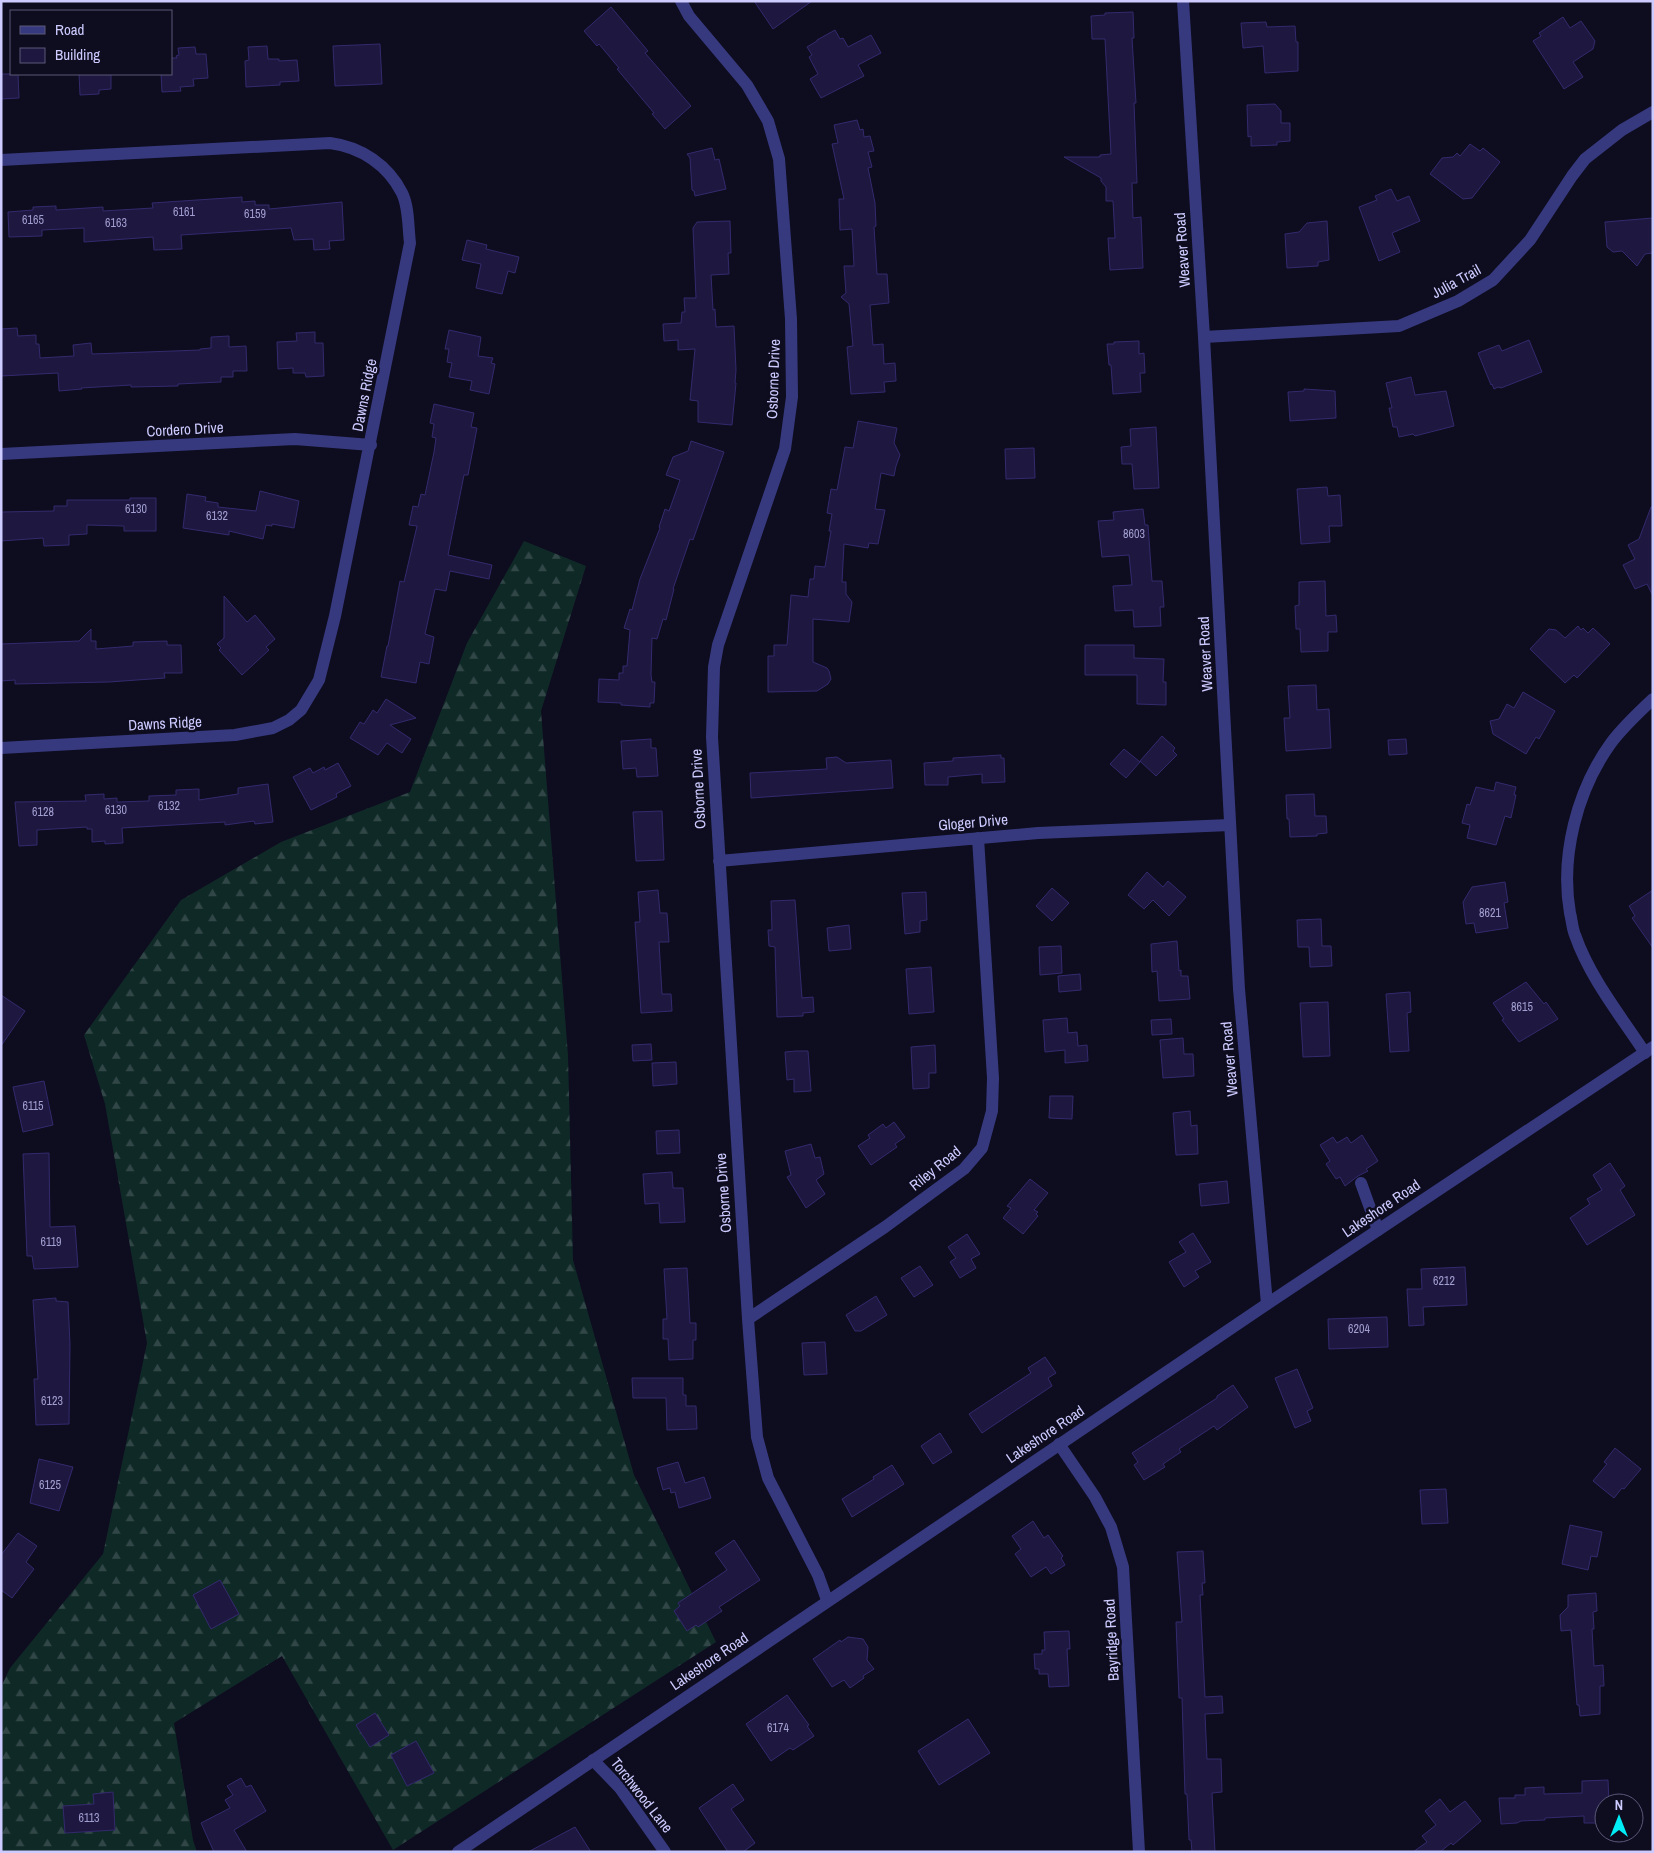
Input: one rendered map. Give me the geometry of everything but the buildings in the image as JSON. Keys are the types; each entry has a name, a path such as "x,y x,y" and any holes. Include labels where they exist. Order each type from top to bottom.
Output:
{"street":[{"name":"Osborne Drive","path":"681,1 689,16 747,85 768,121 779,159 791,319 792,397 785,449 718,645 714,667 712,737 757,1437 768,1478 818,1575 827,1600"},
{"name":"Weaver Road","path":"1183,1 1204,336 1239,989 1267,1304"},
{"name":"Julia Trail","path":"1204,336 1399,326 1458,301 1492,280 1530,240 1585,159 1622,130 1653,112"},
{"name":"Dawns Ridge","path":"1,160 330,143 347,145 372,158 388,173 402,193 406,206 410,243 371,445 335,616 319,680 301,710 289,720 273,728 235,735 1,748"},
{"name":"Cordero Drive","path":"1,454 295,439 371,445"},
{"path":"1649,1050 1590,970 1574,934 1566,891 1569,843 1576,816 1589,782 1610,744 1631,719 1653,699"},
{"name":"Gloger Drive","path":"719,861 1038,833 1230,824"},
{"name":"Riley Road","path":"748,1319 885,1227 964,1169 982,1148 992,1111 993,1078 978,838"},
{"name":"Lakeshore Road","path":"458,1852 827,1600 1649,1050"},
{"path":"1361,1183 1378,1230"},
{"name":"Bayridge Road","path":"1059,1444 1111,1527 1123,1567 1139,1852"},
{"name":"Torchwood Lane","path":"593,1760 620,1788 664,1852"}],"green space":[{"path":"524,541 586,566 541,711 568,1055 573,1260 634,1475 716,1642 393,1850 282,1656 174,1723 193,1840 197,1852 1,1852 1,1687 10,1668 103,1554 147,1343 105,1104 84,1035 181,900 281,842 410,792 467,643"}]}
